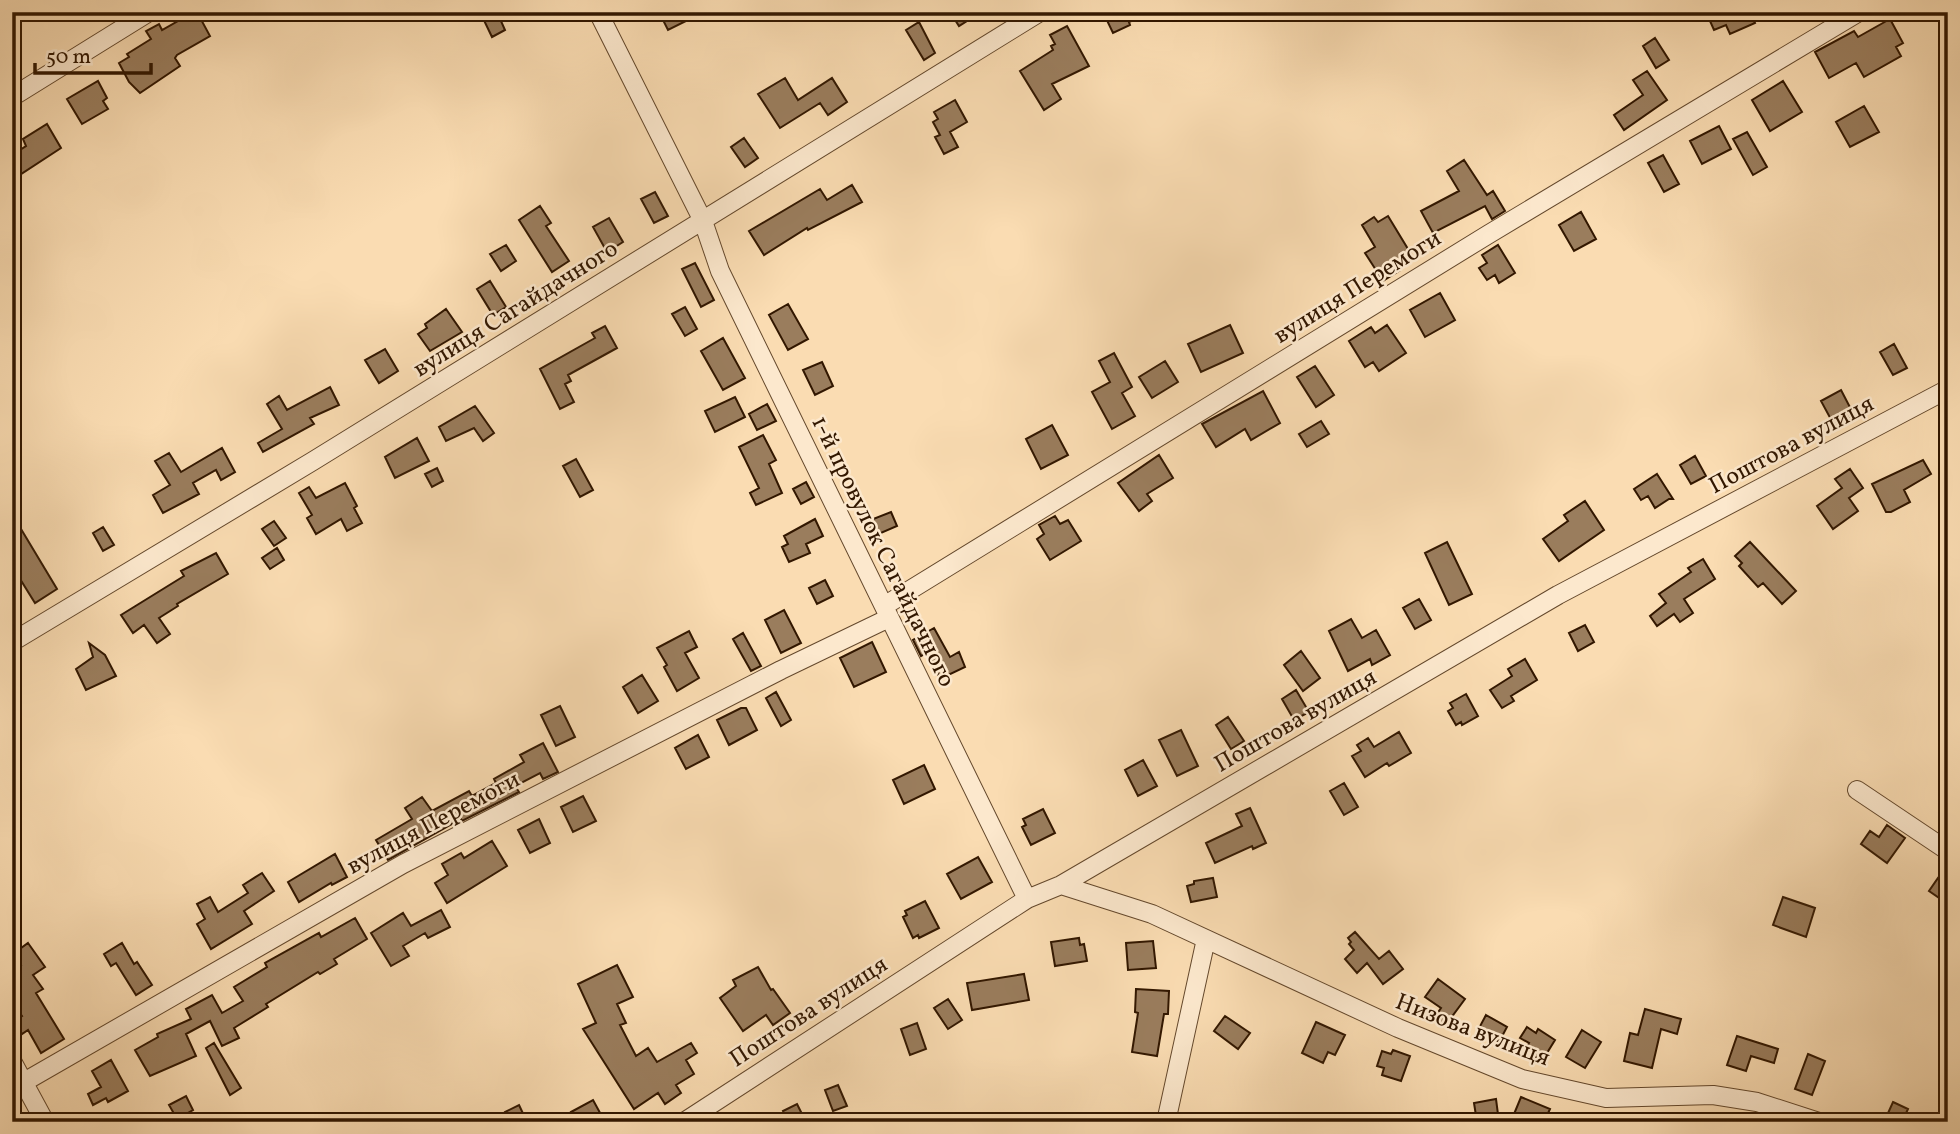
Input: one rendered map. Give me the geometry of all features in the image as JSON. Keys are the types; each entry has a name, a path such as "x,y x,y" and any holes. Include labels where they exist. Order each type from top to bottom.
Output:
{"street":[{"path":"12,97 149,12"},
{"name":"1-й провулок Сагайдачного","path":"598,12 703,221 720,271 1027,899"},
{"name":"вулиця Сагайдачного","path":"12,642 703,221 1040,12"},
{"name":"вулиця Перемоги","path":"18,1086 403,864 781,670 886,612 1489,234 1859,12"},
{"name":"Поштова вулиця","path":"684,1122 1027,899 1061,885 1558,595 1948,388"},
{"path":"1857,790 1948,851"},
{"name":"Низова вулиця","path":"1061,885 1152,914 1398,1028 1522,1079 1606,1098 1713,1095 1757,1102 1819,1122"},
{"path":"1166,1122 1206,939"},
{"path":"12,1061 18,1086 45,1122"}],"building":[{"path":"197,12 210,36 177,55 175,58 180,66 140,93 129,82 119,63 129,57 127,54 151,39 146,31 159,24 162,30"},
{"path":"480,12 497,12 505,30 492,37"},
{"path":"659,12 704,12 668,30"},
{"path":"950,12 981,12 959,26"},
{"path":"1103,12 1151,12 1113,33"},
{"path":"1706,12 1755,12 1751,14 1755,23 1730,34 1726,25 1714,30"},
{"path":"1890,19 1903,43 1896,47 1901,56 1864,77 1856,63 1829,78 1815,52 1854,31 1858,37"},
{"path":"919,22 935,53 924,60 906,30"},
{"path":"1067,26 1089,66 1052,84 1061,99 1044,110 1020,71 1053,50 1051,46 1055,44 1050,35"},
{"path":"1655,38 1669,60 1656,68 1643,46"},
{"path":"1647,71 1667,100 1624,130 1614,115 1643,95 1633,80"},
{"path":"785,78 798,100 832,78 847,102 828,115 820,103 780,128 758,94"},
{"path":"98,81 107,98 103,101 108,109 82,124 67,99"},
{"path":"1783,81 1802,112 1770,131 1752,100"},
{"path":"955,100 967,122 950,132 958,147 944,154 935,137 940,135 933,122 938,119 934,112"},
{"path":"1864,106 1879,132 1850,147 1836,122"},
{"path":"47,124 61,148 18,176 12,167 12,155 26,146 23,139"},
{"path":"1719,126 1731,149 1702,164 1690,141"},
{"path":"1747,132 1767,167 1753,175 1733,139"},
{"path":"744,138 758,158 745,167 731,147"},
{"path":"1663,155 1679,184 1664,192 1648,163"},
{"path":"1464,160 1487,195 1493,191 1505,211 1492,219 1485,206 1433,233 1421,211 1459,191 1447,171"},
{"path":"852,185 862,202 808,230 807,228 764,255 749,231 820,189 827,200"},
{"path":"655,192 668,216 654,223 641,199"},
{"path":"540,206 551,223 546,226 569,261 552,272 519,220"},
{"path":"1581,212 1596,239 1574,251 1559,225"},
{"path":"1388,216 1411,254 1394,264 1399,271 1383,281 1365,253 1375,247 1362,225 1374,217 1378,222"},
{"path":"609,218 623,242 607,252 593,227"},
{"path":"506,245 516,261 501,271 490,254"},
{"path":"1498,245 1515,273 1499,283 1495,275 1487,280 1479,268 1487,263 1482,255"},
{"path":"695,263 714,300 701,307 682,269"},
{"path":"490,281 506,307 493,315 477,289"},
{"path":"1440,293 1455,320 1425,337 1410,310"},
{"path":"788,304 808,339 788,350 769,315"},
{"path":"685,307 697,329 685,336 672,314"},
{"path":"446,309 462,332 430,351 418,334 427,328 425,324"},
{"path":"1230,325 1243,353 1201,372 1188,344"},
{"path":"1387,325 1406,353 1379,371 1373,362 1365,367 1349,341 1371,327 1375,333"},
{"path":"605,326 617,348 568,375 571,381 565,384 574,402 560,409 540,369 595,338 592,333"},
{"path":"723,338 745,378 723,390 701,351"},
{"path":"1894,344 1907,368 1893,375 1880,352"},
{"path":"385,349 398,371 379,383 365,360"},
{"path":"1114,353 1132,387 1122,393 1135,416 1112,429 1092,392 1110,382 1099,361"},
{"path":"1165,361 1178,382 1152,398 1139,377"},
{"path":"822,362 833,386 815,395 803,370"},
{"path":"1315,366 1334,395 1316,407 1297,377"},
{"path":"330,387 339,405 310,418 314,424 263,452 258,443 282,429 267,404 279,396 287,410"},
{"path":"1841,390 1854,415 1834,425 1821,401"},
{"path":"1263,391 1280,423 1251,440 1245,429 1216,447 1202,424"},
{"path":"735,397 745,417 715,432 705,411"},
{"path":"767,404 776,421 757,430 749,414"},
{"path":"475,406 494,433 483,441 474,428 446,441 439,427"},
{"path":"1321,421 1329,434 1307,447 1299,434"},
{"path":"1052,425 1068,455 1041,469 1026,439"},
{"path":"763,435 776,460 769,464 782,493 756,505 750,493 759,488 739,447"},
{"path":"417,438 429,461 395,478 385,457"},
{"path":"222,448 235,472 221,480 216,470 193,483 199,494 163,513 153,495 170,485 155,461 169,453 181,472"},
{"path":"1159,455 1173,478 1147,494 1152,501 1139,511 1118,483"},
{"path":"1695,456 1706,476 1691,484 1680,465"},
{"path":"576,459 593,490 580,497 563,466"},
{"path":"1923,460 1931,474 1904,490 1910,502 1886,512 1872,484"},
{"path":"437,468 443,481 432,487 425,474"},
{"path":"1850,469 1863,488 1849,498 1858,511 1833,529 1817,506 1842,488 1835,479"},
{"path":"1657,474 1673,499 1655,508 1648,496 1641,500 1634,489"},
{"path":"806,482 814,497 801,504 793,489"},
{"path":"345,483 362,523 347,531 341,519 316,534 307,518 312,515 299,493 309,487 316,498"},
{"path":"1585,501 1604,530 1559,561 1543,539 1568,521 1564,515"},
{"path":"891,512 897,526 874,536 868,521"},
{"path":"12,514 57,589 35,603 12,566"},
{"path":"1055,516 1060,524 1068,520 1081,541 1050,560 1037,539 1044,534 1039,525"},
{"path":"815,519 823,536 806,544 810,553 789,562 782,547 788,544 784,536"},
{"path":"274,521 286,538 274,546 262,529"},
{"path":"103,527 114,545 103,551 93,533"},
{"path":"1447,542 1472,594 1449,605 1425,553"},
{"path":"1750,542 1796,591 1782,604 1763,583 1758,587 1739,566 1742,563 1735,556"},
{"path":"277,548 284,560 270,569 262,558"},
{"path":"216,553 228,574 177,604 178,606 159,618 170,634 157,643 144,625 133,633 121,615 184,576 181,571"},
{"path":"1703,559 1715,579 1684,599 1693,613 1680,622 1674,614 1657,626 1650,616 1666,603 1659,594 1691,572 1688,568"},
{"path":"825,580 833,596 817,604 809,588"},
{"path":"1419,599 1431,620 1415,629 1403,608"},
{"path":"784,610 801,643 781,653 765,620"},
{"path":"1351,619 1362,638 1376,630 1390,655 1372,665 1370,659 1348,671 1329,631"},
{"path":"1585,625 1594,642 1578,651 1569,633"},
{"path":"934,628 950,657 959,652 965,667 940,679 928,652 921,656 913,640"},
{"path":"689,631 697,647 685,653 699,678 677,691 657,648"},
{"path":"743,633 761,666 751,671 733,639"},
{"path":"872,642 886,672 854,687 840,658"},
{"path":"89,643 105,655 116,676 86,690 76,669 93,657"},
{"path":"1301,651 1320,678 1303,691 1284,665"},
{"path":"1525,659 1537,680 1511,696 1514,701 1502,708 1490,690 1512,676 1508,669"},
{"path":"642,675 658,701 638,713 623,687"},
{"path":"1296,690 1309,712 1294,720 1282,699"},
{"path":"776,692 791,720 781,726 766,698"},
{"path":"1466,694 1478,716 1462,725 1461,722 1456,725 1448,711 1453,708 1450,703"},
{"path":"560,706 575,737 556,746 541,715"},
{"path":"746,708 757,730 729,745 717,720"},
{"path":"1228,717 1244,741 1231,749 1216,725"},
{"path":"1181,730 1198,766 1177,776 1159,740"},
{"path":"1399,732 1411,753 1389,766 1387,763 1365,777 1352,756 1361,751 1357,745 1368,738 1374,747"},
{"path":"698,735 709,757 686,769 675,748"},
{"path":"543,743 558,772 543,779 540,773 515,786 519,792 462,821 461,819 388,860 376,840 412,819 405,808 422,797 432,811 469,791 472,796 496,783 494,779 524,762 520,755"},
{"path":"1143,760 1157,786 1138,796 1125,770"},
{"path":"924,765 935,789 904,804 893,780"},
{"path":"1344,783 1358,807 1344,815 1330,791"},
{"path":"583,796 596,821 573,832 561,807"},
{"path":"1250,808 1266,843 1253,849 1252,846 1215,863 1206,843 1242,826 1236,814"},
{"path":"1043,809 1055,833 1031,845 1022,827 1026,825 1023,819"},
{"path":"539,819 550,843 530,853 518,830"},
{"path":"1887,825 1905,838 1887,863 1861,844 1870,831 1879,837"},
{"path":"492,841 507,866 447,903 435,883 448,875 442,864 461,853 464,858"},
{"path":"335,854 347,877 299,902 288,882"},
{"path":"978,857 992,882 961,899 947,874"},
{"path":"262,873 274,891 244,911 252,924 211,949 197,924 205,919 197,904 210,897 218,912 248,893 243,885"},
{"path":"1213,878 1217,897 1191,902 1187,886 1194,884 1194,881"},
{"path":"1938,878 1948,885 1948,904 1929,891"},
{"path":"1783,897 1815,908 1806,937 1773,925"},
{"path":"925,901 939,928 919,938 918,935 913,938 903,917 907,915 905,911"},
{"path":"441,910 450,927 428,938 425,933 403,946 409,956 391,966 371,933 403,913 411,926"},
{"path":"355,918 367,939 334,959 337,964 320,974 318,972 266,1004 268,1007 234,1028 239,1038 222,1046 210,1021 186,1034 196,1056 150,1076 135,1050 158,1037 157,1034 191,1019 186,1009 212,995 222,1013 243,1001 234,987 267,967 265,963 319,933 321,937"},
{"path":"1355,932 1379,959 1389,951 1403,969 1383,984 1367,963 1357,973 1345,959 1354,950 1348,938"},
{"path":"1079,938 1080,945 1084,944 1087,961 1055,966 1051,942"},
{"path":"1153,941 1156,968 1128,970 1126,943"},
{"path":"28,943 45,967 33,975 43,989 36,993 64,1039 41,1053 28,1030 22,1034 14,1022 22,1016 12,1003 12,972 21,965 13,954"},
{"path":"122,943 134,964 137,962 152,985 136,995 116,963 111,966 104,954"},
{"path":"617,965 633,997 617,1004 626,1023 620,1025 636,1056 648,1048 657,1062 691,1043 697,1053 686,1060 694,1074 676,1085 681,1093 665,1104 658,1093 634,1109 583,1029 596,1023 578,984"},
{"path":"758,967 771,990 773,989 790,1013 773,1025 766,1015 743,1031 720,998 736,986 733,980"},
{"path":"1024,974 1029,1000 972,1010 967,983"},
{"path":"1438,979 1465,999 1445,1026 1434,1018 1441,1008 1425,997"},
{"path":"1136,989 1169,991 1168,1014 1164,1014 1157,1056 1132,1052 1138,1013 1135,1012"},
{"path":"948,999 962,1020 948,1029 934,1008"},
{"path":"1645,1009 1681,1019 1677,1034 1661,1029 1652,1068 1624,1061 1630,1033 1638,1035"},
{"path":"1486,1015 1507,1027 1499,1042 1478,1030"},
{"path":"1225,1016 1250,1033 1238,1049 1214,1031"},
{"path":"1316,1022 1345,1035 1335,1055 1328,1052 1323,1063 1302,1053"},
{"path":"917,1023 926,1049 910,1055 901,1029"},
{"path":"1527,1027 1536,1033 1538,1029 1555,1040 1542,1061 1525,1050 1529,1043 1520,1038"},
{"path":"1582,1030 1601,1042 1585,1068 1566,1057"},
{"path":"1737,1036 1778,1049 1774,1063 1751,1056 1746,1071 1727,1065"},
{"path":"214,1043 241,1088 230,1095 206,1048"},
{"path":"1393,1050 1410,1056 1401,1081 1382,1075 1384,1068 1377,1066 1382,1051 1391,1054"},
{"path":"1808,1054 1825,1061 1812,1095 1795,1089"},
{"path":"111,1060 128,1091 108,1102 106,1098 93,1105 88,1094 101,1087 92,1071"},
{"path":"838,1085 847,1106 833,1111 825,1090"},
{"path":"186,1096 193,1110 177,1119 169,1105"},
{"path":"1521,1097 1550,1109 1544,1122 1521,1122 1512,1119"},
{"path":"1496,1099 1499,1122 1477,1122 1474,1103"},
{"path":"593,1100 605,1122 577,1122 571,1112"},
{"path":"1893,1102 1908,1109 1902,1122 1884,1122"},
{"path":"797,1104 806,1122 789,1122 783,1111"},
{"path":"519,1105 527,1122 509,1122 505,1112"}]}
